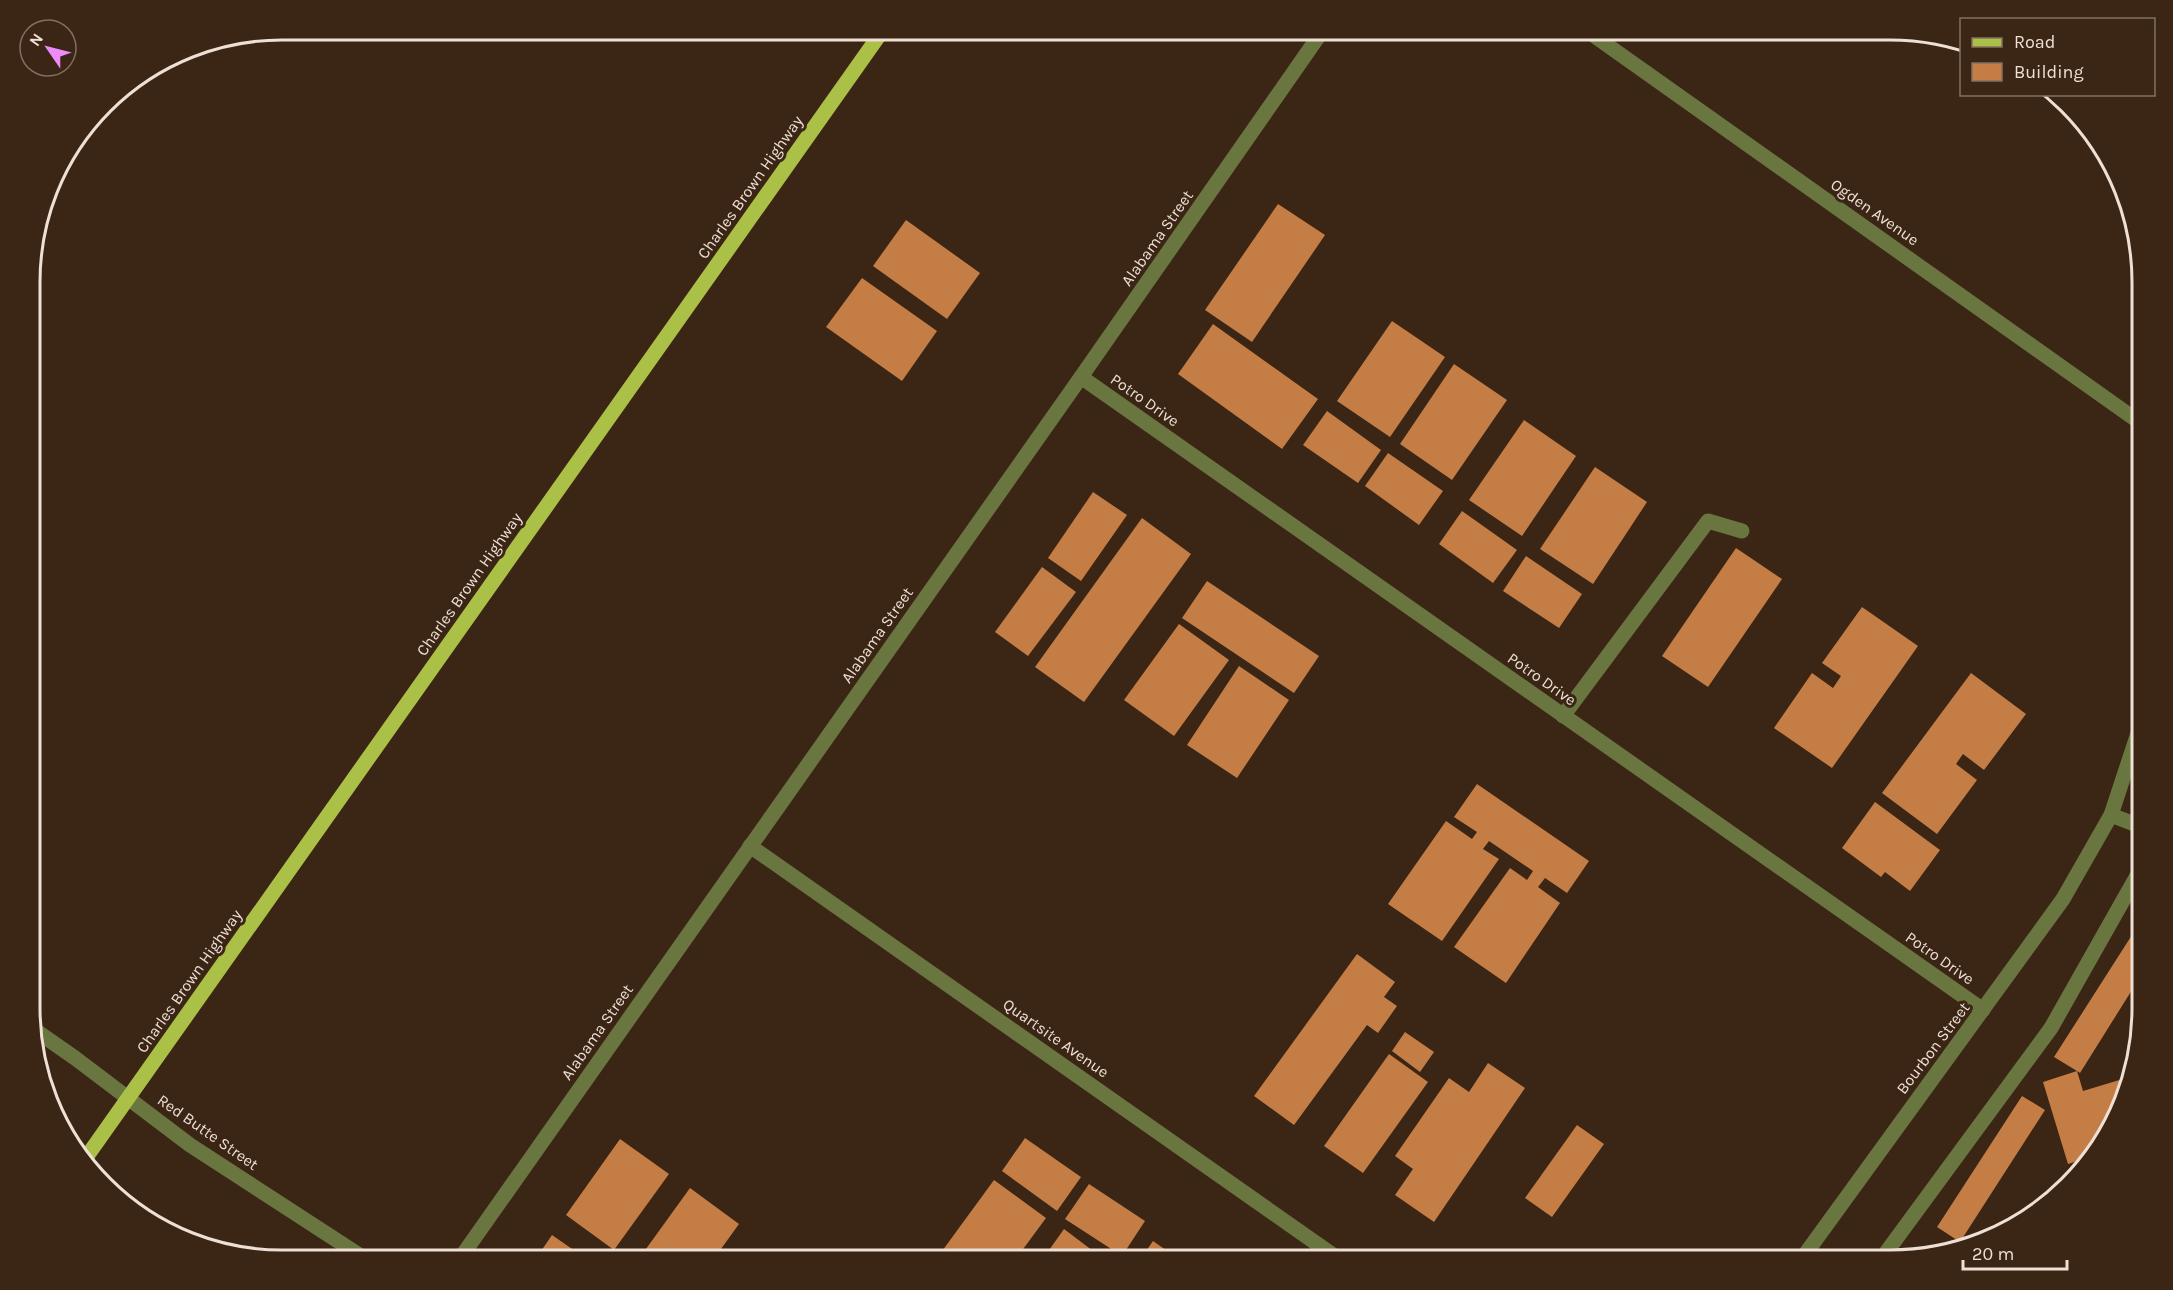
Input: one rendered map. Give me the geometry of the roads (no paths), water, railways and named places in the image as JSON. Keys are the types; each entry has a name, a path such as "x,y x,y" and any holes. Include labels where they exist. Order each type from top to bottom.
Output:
{"main road":[{"name":"Charles Brown Highway","path":"89,1153 876,40"}],"street":[{"name":"Alabama Street","path":"466,1250 1316,40"},
{"name":"Ogden Avenue","path":"1600,40 2132,417"},
{"name":"Potro Drive","path":"1081,377 1983,1010"},
{"path":"1563,716 1708,521 1742,531"},
{"name":"Bourbon Street","path":"1808,1250 2063,899 2111,815 2132,751"},
{"path":"2111,815 2132,822"},
{"name":"Quartsite Avenue","path":"750,846 1326,1250"},
{"path":"1888,1250 2051,1028 2132,885"},
{"name":"Red Butte Street","path":"43,1036 190,1145 352,1250"}]}
